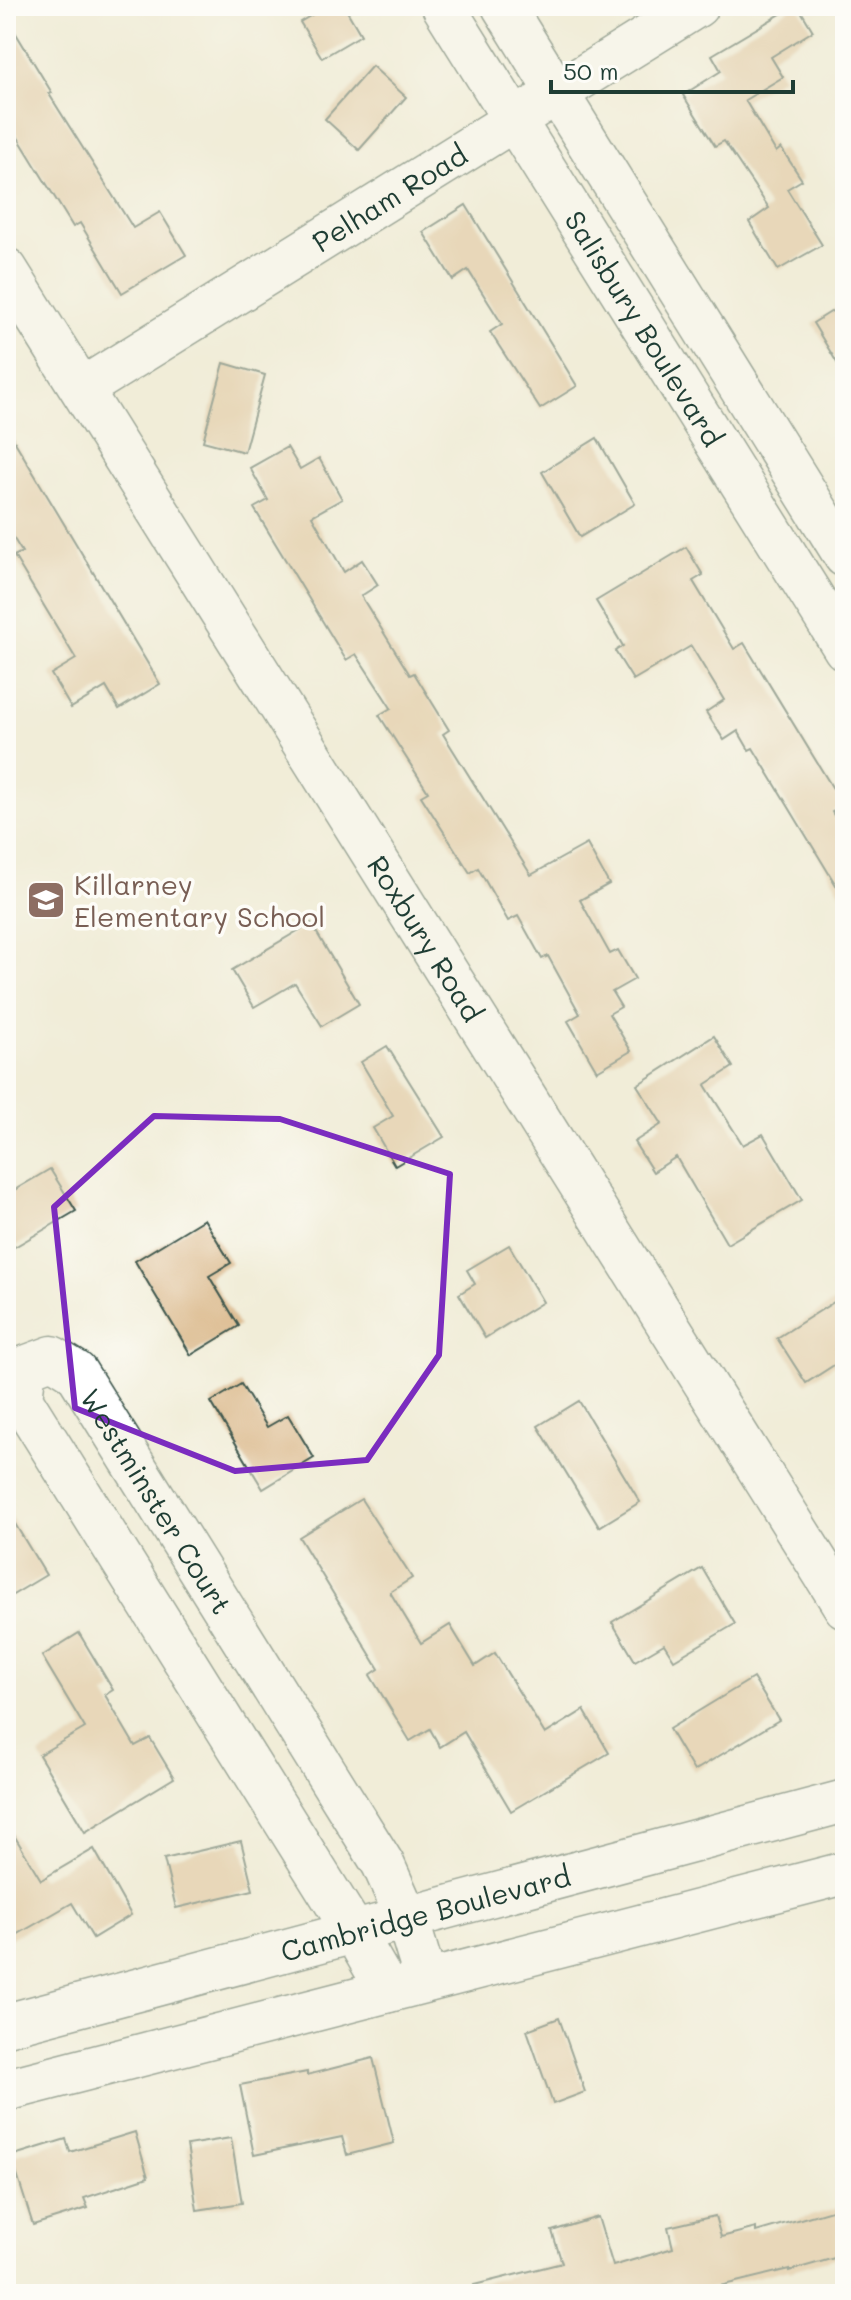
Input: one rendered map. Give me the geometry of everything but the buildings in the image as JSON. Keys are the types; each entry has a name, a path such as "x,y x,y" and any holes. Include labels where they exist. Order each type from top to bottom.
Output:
{"street":[{"name":"Salisbury Boulevard","path":"443,6 845,649"},
{"name":"Salisbury Boulevard","path":"503,6 845,556"},
{"name":"Pelham Road","path":"82,389 697,6"},
{"name":"Roxbury Road","path":"6,269 845,1607"},
{"name":"Westminster Court","path":"52,1357 76,1372 383,1864 407,1918 407,1986 354,1932 21,1399 25,1367 52,1357"},
{"name":"Cambridge Boulevard","path":"6,2025 845,1801"},
{"path":"6,2090 845,1873"}],"highlighted area":[{"path":"154,1116 280,1119 450,1174 439,1355 367,1460 235,1471 75,1408 54,1207"}],"place":[{"name":"Killarney Elementary School","path":"46,900"}]}
